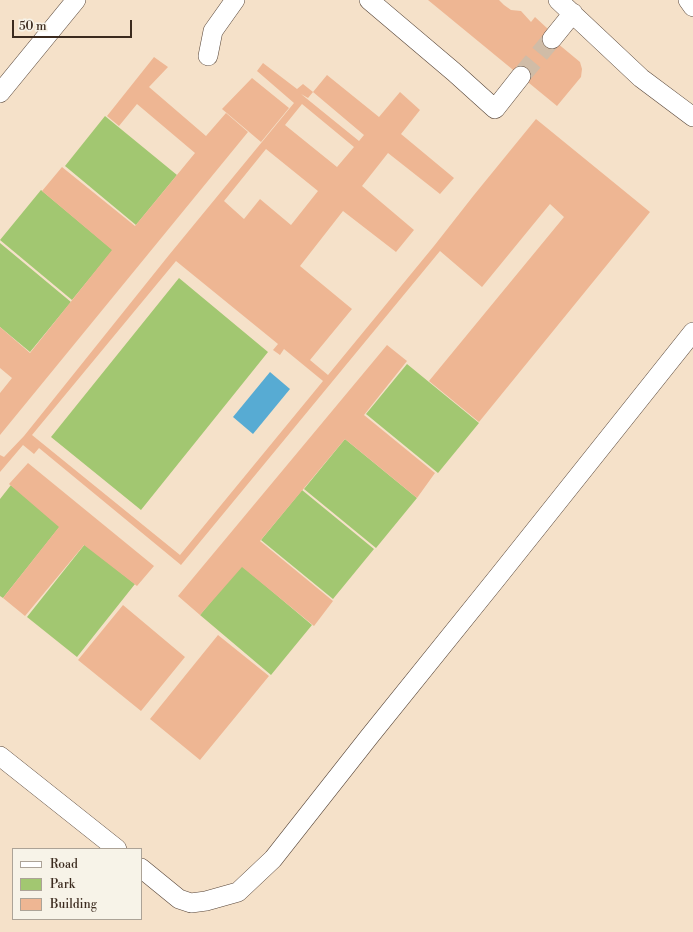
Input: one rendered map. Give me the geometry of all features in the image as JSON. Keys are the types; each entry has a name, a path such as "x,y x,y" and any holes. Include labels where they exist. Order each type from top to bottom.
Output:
{"lane":[{"path":"0,93 76,0"},
{"path":"208,56 213,30 236,0"},
{"path":"369,0 495,109 521,76"},
{"path":"558,0 641,78 693,117"},
{"path":"688,0 693,7"},
{"path":"552,39 572,13"},
{"path":"142,869 179,899 191,903 206,901 238,892 273,859 693,332"},
{"path":"0,756 116,848"}],"green space":[{"path":"105,116 177,175 136,225 65,166"},
{"path":"41,190 113,250 72,300 0,240"},
{"path":"0,243 71,302 30,352 0,327"},
{"path":"179,278 268,352 141,510 51,437"},
{"path":"407,364 479,423 438,473 366,414"},
{"path":"345,439 417,498 376,548 304,489"},
{"path":"11,485 61,525 3,598 0,596 0,499"},
{"path":"302,490 374,549 333,599 261,540"},
{"path":"85,544 135,584 77,657 27,617"},
{"path":"241,565 312,625 271,675 200,615"}],"water":[{"path":"270,372 290,389 253,434 233,417"}],"building":[{"path":"428,0 499,0 511,10 521,11 531,22 535,17 548,29 545,33 580,62 582,69 581,77 557,106"},
{"path":"154,57 168,67 149,87 206,136 226,113 248,132 0,435 0,393 12,378 0,368 0,327 30,353 112,250 42,191 62,167 135,226 195,153 137,104 119,126 107,116"},
{"path":"263,63 297,89 303,84 313,92 327,75 379,117 400,92 420,110 401,134 454,178 440,194 388,153 362,186 414,230 396,252 343,211 300,266 352,309 310,360 328,375 536,119 650,212 479,422 429,381 564,217 550,204 482,287 440,251 181,565 39,448 34,454 23,445 0,472 0,455 4,457 24,436 169,255 294,103 257,71","holes":["313,92 364,135 359,141 301,94 308,98","302,104 354,147 337,167 285,125","266,149 318,191 291,225 260,199 244,219 224,201","176,261 278,344 273,350 280,355 284,349 323,381 180,555 32,435"]},
{"path":"252,78 289,108 261,142 222,109"},
{"path":"387,345 407,361 364,415 435,473 417,498 345,439 260,541 333,601 314,626 242,567 200,615 178,596"},
{"path":"28,463 154,566 137,586 84,545 25,616 3,598 59,527 9,484"},
{"path":"123,605 185,657 141,711 78,660"},
{"path":"218,635 269,676 200,760 150,719"}],"tunnel":[{"path":"521,76 552,39"}]}
